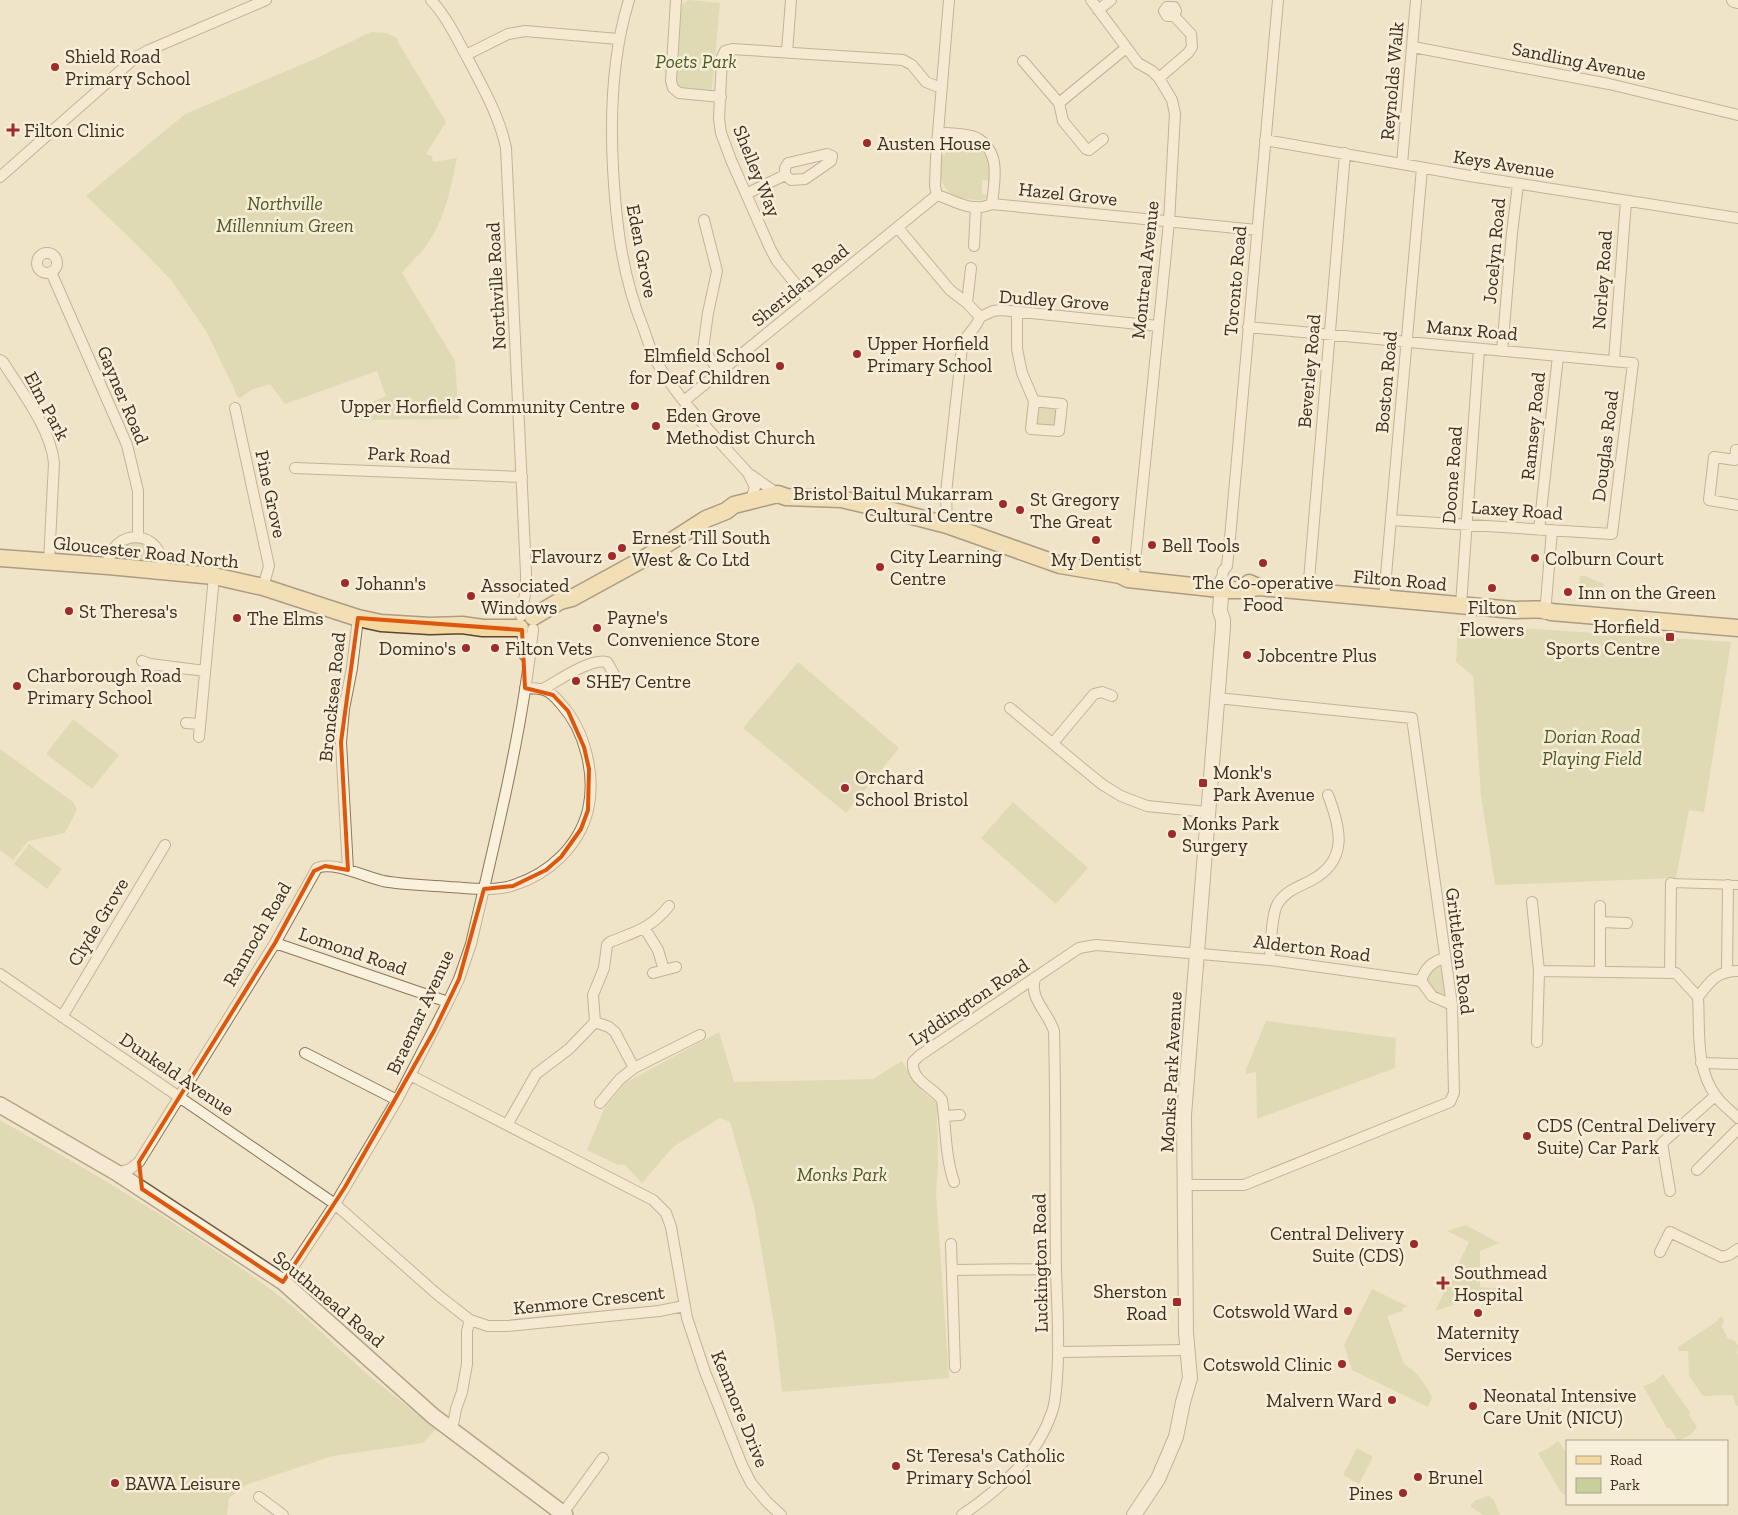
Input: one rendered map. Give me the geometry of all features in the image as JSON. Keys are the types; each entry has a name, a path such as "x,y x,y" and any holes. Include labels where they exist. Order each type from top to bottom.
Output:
{"main road":[{"name":"Filton Road","path":"726,511 732,512 779,501 782,496"},
{"name":"Filton Road","path":"527,622 653,553 706,519 726,511 734,504 782,496 841,499 947,526 1060,564 1127,574 1245,582 1252,583 1258,587 1308,592 1738,628"},
{"name":"Gloucester Road North","path":"0,558 49,555 108,566 214,576 263,587 358,618 395,624 462,625 484,628 527,622"},
{"name":"Southmead Road","path":"0,1105 117,1173 283,1282 433,1416 564,1514"}],"street":[{"path":"0,178 136,57 266,0"},
{"name":"Northville Road","path":"431,0 445,18 497,115 506,148 527,622"},
{"name":"Eden Grove","path":"629,0 618,39 612,95 611,134 614,204 619,240 626,276 636,311 654,357 673,388 748,473 767,488 782,496"},
{"path":"676,0 671,80 673,88 679,93 721,97"},
{"path":"791,0 787,52 903,60 912,66 926,82 941,88"},
{"path":"937,196 935,186 941,88 949,0"},
{"name":"Montreal Avenue","path":"1091,0 1138,63 1152,71 1159,78 1172,100 1175,114 1169,222 1127,574"},
{"path":"1098,10 1111,0"},
{"name":"Toronto Road","path":"1225,581 1278,0"},
{"name":"Reynolds Walk","path":"1402,164 1416,0"},
{"path":"1734,0 1738,2"},
{"path":"1159,78 1192,47 1191,33 1175,8"},
{"path":"466,55 508,34 525,30 618,39"},
{"name":"Sandling Avenue","path":"1413,47 1610,84 1738,115"},
{"path":"1059,103 1126,48"},
{"name":"Shelley Way","path":"787,52 727,49 723,54 719,119 721,133 730,160 778,261 808,299"},
{"path":"1023,61 1059,103 1063,121 1086,149 1089,150 1102,139"},
{"path":"952,136 977,138 989,149 994,159 996,170 992,204"},
{"name":"Keys Avenue","path":"1265,140 1518,184 1738,218"},
{"name":"Beverley Road","path":"1308,592 1345,153"},
{"name":"Boston Road","path":"1384,598 1422,168"},
{"path":"746,194 786,175"},
{"name":"Jocelyn Road","path":"1502,351 1518,184"},
{"name":"Sheridan Road","path":"684,401 937,196"},
{"name":"Hazel Grove","path":"937,196 960,205 976,207 992,204 1257,230"},
{"name":"Norley Road","path":"1614,361 1626,201"},
{"path":"974,246 976,207"},
{"path":"704,220 717,271 703,348 720,372"},
{"path":"898,228 950,290 967,303 980,317 976,326 964,338 962,347 946,494 947,526"},
{"path":"967,303 971,268"},
{"name":"Gayner Road","path":"51,272 128,445 138,491 138,537"},
{"name":"Dudley Grove","path":"980,317 996,310 1158,326"},
{"path":"1017,312 1017,349 1022,373 1034,401"},
{"name":"Manx Road","path":"1248,327 1633,363"},
{"name":"Doone Road","path":"1460,605 1479,349"},
{"name":"Ramsey Road","path":"1539,530 1558,356"},
{"name":"Elm Park","path":"0,360 48,436 53,450 49,555"},
{"name":"Douglas Road","path":"1612,534 1633,363"},
{"name":"Pine Grove","path":"235,408 268,566 263,587"},
{"path":"1738,450 1736,450 1735,460 1714,457 1709,500 1738,505"},
{"name":"Park Road","path":"295,468 522,478"},
{"path":"748,473 755,488 751,500"},
{"name":"Laxey Road","path":"1391,520 1612,534"},
{"path":"1545,611 1552,530"},
{"path":"108,566 114,547 129,539 138,537 155,545 162,558 162,571"},
{"path":"199,737 214,576"},
{"name":"Monks Park Avenue","path":"1134,1515 1158,1480 1176,1437 1190,1378 1186,1350 1184,1115 1223,620 1220,612 1225,581"},
{"name":"Broncksea Road","path":"348,870 341,742 358,618"},
{"name":"Braemar Avenue","path":"283,1282 335,1204 397,1100 459,979 471,944 484,889 521,715 530,658 527,622"},
{"path":"525,688 543,690 588,665 601,660 607,662 616,678"},
{"path":"148,677 146,663 205,671"},
{"name":"Rannoch Road","path":"139,1162 275,943 317,868 325,866 348,870 400,883 498,889 513,886 546,870 562,857 572,845 581,829 588,810 590,790 589,769 584,747 568,711 553,695 543,690"},
{"path":"1053,743 1094,694 1102,692 1112,696"},
{"name":"Grittleton Road","path":"1184,1185 1244,1185 1450,1102 1454,1093 1452,1005 1412,718 1217,698"},
{"path":"1010,708 1103,785 1134,802 1147,806 1207,812"},
{"path":"186,723 200,724"},
{"path":"1270,960 1277,905 1283,896 1291,890 1321,875 1336,856 1339,842 1338,828 1328,795"},
{"name":"Clyde Grove","path":"62,1016 164,845"},
{"path":"1673,973 1671,882 1733,885 1727,971"},
{"path":"1532,902 1539,971 1537,1042"},
{"path":"595,1022 592,1002 604,968 605,948 610,942 645,929 669,906"},
{"path":"1600,906 1600,972"},
{"path":"1600,922 1627,923"},
{"path":"645,929 658,950 664,970"},
{"name":"Lomond Road","path":"275,943 448,1002"},
{"name":"Alderton Road","path":"1074,950 1096,945 1197,953 1270,960 1421,981"},
{"name":"Lyddington Road","path":"954,1182 946,1172 942,1100 922,1084 914,1070 913,1062 958,1029 1035,979 1074,950"},
{"path":"1444,958 1431,964 1424,972 1421,981 1432,996 1452,1005"},
{"path":"653,973 676,967"},
{"path":"1539,971 1673,973 1698,997"},
{"path":"1738,971 1727,971 1711,980 1698,997 1701,1063 1715,1096 1738,1118"},
{"name":"Dunkeld Avenue","path":"0,974 335,1204"},
{"name":"Luckington Road","path":"962,1515 1003,1484 1024,1462 1041,1436 1052,1412 1056,1394 1060,1352 1056,1269 1054,1031 1052,1024 1034,994 1032,988 1035,979"},
{"path":"595,1022 609,1027 615,1032 634,1068"},
{"path":"507,1125 536,1074 569,1049 595,1022"},
{"path":"600,1104 620,1079 634,1068 700,1035"},
{"path":"305,1053 397,1100"},
{"path":"1701,1063 1738,1064"},
{"name":"Kenmore Crescent","path":"335,1204 438,1295 470,1320 488,1326 507,1326 659,1311 684,1306 671,1227 666,1213 653,1200 410,1075"},
{"path":"1670,1191 1662,1143 1715,1096"},
{"path":"944,1116 960,1115"},
{"path":"1697,1170 1738,1129"},
{"path":"117,1173 130,1170 139,1162"},
{"path":"139,1162 138,1174 142,1189"},
{"path":"1660,1252 1670,1232 1722,1256 1729,1255 1738,1249"},
{"path":"951,1244 957,1354 955,1367"},
{"path":"952,1270 1056,1269"},
{"name":"Kenmore Drive","path":"684,1306 705,1372 742,1465 751,1483 781,1515"},
{"path":"452,1430 467,1364 467,1331 470,1320"},
{"path":"1060,1352 1186,1350"},
{"path":"433,1416 456,1409"},
{"path":"564,1514 603,1458"},
{"path":"259,1497 283,1515"}],"highlighted area":[{"path":"358,618 522,630 525,688 553,695 568,711 584,747 589,769 588,810 581,829 561,857 546,870 513,886 484,889 459,979 434,1031 345,1187 283,1282 142,1189 139,1162 275,943 314,871 325,866 348,870 341,742"}],"green space":[{"name":"Poets Park","path":"689,0 720,3 712,91 679,89 674,82 682,4"},
{"name":"Northville Millennium Green","path":"371,32 387,33 397,38 446,122 426,154 432,156 433,162 457,158 450,191 439,223 425,247 402,273 455,361 459,419 355,420 354,410 386,396 377,371 285,404 270,384 251,390 240,398 237,397 206,331 172,281 86,196 185,114 319,57"},
{"path":"946,137 950,137 951,145 957,145 958,141 962,138 973,140 989,154 991,181 982,180 982,194 989,195 988,198 978,200 959,197 947,190 941,178 940,163 940,155 945,155"},
{"path":"1038,407 1057,409 1056,426 1037,424"},
{"path":"137,541 150,545 158,561 114,558 122,546"},
{"path":"1580,576 1585,576 1604,584 1602,596 1578,593"},
{"name":"Dorian Road Playing Field","path":"1458,624 1731,642 1704,812 1689,810 1676,878 1495,885 1481,796 1473,676 1456,662"},
{"path":"798,662 899,748 846,813 743,728"},
{"path":"73,719 119,755 92,789 46,754"},
{"path":"0,749 73,802 77,810 65,833 28,841 13,860 0,850"},
{"path":"1013,802 1088,868 1056,904 981,838"},
{"path":"29,844 62,869 47,889 14,864"},
{"path":"1437,967 1443,967 1446,998 1432,991 1427,981 1428,975"},
{"path":"1266,1021 1396,1038 1395,1068 1257,1119 1256,1072 1246,1074 1246,1069"},
{"name":"Monks Park","path":"719,1032 734,1082 873,1079 902,1061 913,1081 937,1103 938,1167 936,1192 949,1378 782,1392 775,1330 754,1206 730,1122 720,1118 673,1147 642,1183 624,1164 618,1165 587,1150 604,1109 625,1083"},
{"name":"BAWA Leisure","path":"0,1120 139,1201 240,1267 286,1301 373,1379 436,1429 423,1443 333,1456 246,1485 229,1498 227,1515 0,1515"},
{"path":"1466,1225 1499,1243 1480,1251 1480,1287 1504,1289 1435,1311 1469,1242 1447,1231"},
{"path":"1372,1289 1407,1306 1403,1308 1403,1311 1387,1316 1404,1364 1420,1378 1432,1397 1428,1407 1352,1370 1344,1345"},
{"path":"1721,1316 1724,1320 1722,1327 1728,1339 1734,1340 1738,1346 1738,1406 1736,1406 1733,1395 1703,1396 1689,1376 1688,1351 1678,1351 1678,1347 1716,1322"},
{"path":"1663,1374 1690,1412 1689,1415 1697,1427 1688,1436 1677,1440 1670,1428 1667,1428 1643,1386 1654,1382"},
{"path":"1558,1441 1566,1452 1566,1496 1562,1494 1538,1453"},
{"path":"1357,1448 1373,1457 1359,1484 1343,1475"},
{"path":"1489,1496 1494,1500 1500,1515 1483,1515 1471,1507 1471,1504 1476,1500"}],"place":[{"name":"Shield Road Primary School","path":"55,67"},
{"name":"Filton Clinic","path":"13,130"},
{"name":"Austen House","path":"867,143"},
{"name":"Upper Horfield Primary School","path":"857,354"},
{"name":"Elmfield School for Deaf Children","path":"780,366"},
{"name":"Upper Horfield Community Centre","path":"635,406"},
{"name":"Eden Grove Methodist Church","path":"656,426"},
{"name":"Bristol Baitul Mukarram Cultural Centre","path":"1003,504"},
{"name":"St Gregory The Great","path":"1020,510"},
{"name":"My Dentist","path":"1096,540"},
{"name":"Bell Tools","path":"1152,545"},
{"name":"Ernest Till South West & Co Ltd","path":"622,548"},
{"name":"Flavourz","path":"612,556"},
{"name":"Colburn Court","path":"1535,558"},
{"name":"The Co-operative Food","path":"1263,563"},
{"name":"City Learning Centre","path":"880,567"},
{"name":"Johann's","path":"345,583"},
{"name":"Filton Flowers","path":"1492,588"},
{"name":"Inn on the Green","path":"1568,592"},
{"name":"Associated Windows","path":"471,596"},
{"name":"St Theresa's","path":"69,611"},
{"name":"The Elms","path":"237,618"},
{"name":"Payne's Convenience Store","path":"597,628"},
{"name":"Horfield Sports Centre","path":"1670,637"},
{"name":"Domino's","path":"466,648"},
{"name":"Filton Vets","path":"495,648"},
{"name":"Jobcentre Plus","path":"1247,655"},
{"name":"SHE7 Centre","path":"576,681"},
{"name":"Charborough Road Primary School","path":"17,686"},
{"name":"Monk's Park Avenue","path":"1203,783"},
{"name":"Orchard School Bristol","path":"845,788"},
{"name":"Monks Park Surgery","path":"1172,834"},
{"name":"CDS (Central Delivery Suite) Car Park","path":"1527,1136"},
{"name":"Central Delivery Suite (CDS)","path":"1414,1244"},
{"name":"Southmead Hospital","path":"1443,1283"},
{"name":"Sherston Road","path":"1177,1302"},
{"name":"Cotswold Ward","path":"1348,1311"},
{"name":"Maternity Services","path":"1478,1313"},
{"name":"Cotswold Clinic","path":"1342,1364"},
{"name":"Malvern Ward","path":"1392,1400"},
{"name":"Neonatal Intensive Care Unit (NICU)","path":"1473,1406"},
{"name":"St Teresa's Catholic Primary School","path":"896,1466"},
{"name":"Brunel","path":"1418,1477"},
{"name":"BAWA Leisure","path":"115,1483"},
{"name":"Pines","path":"1403,1493"}]}
